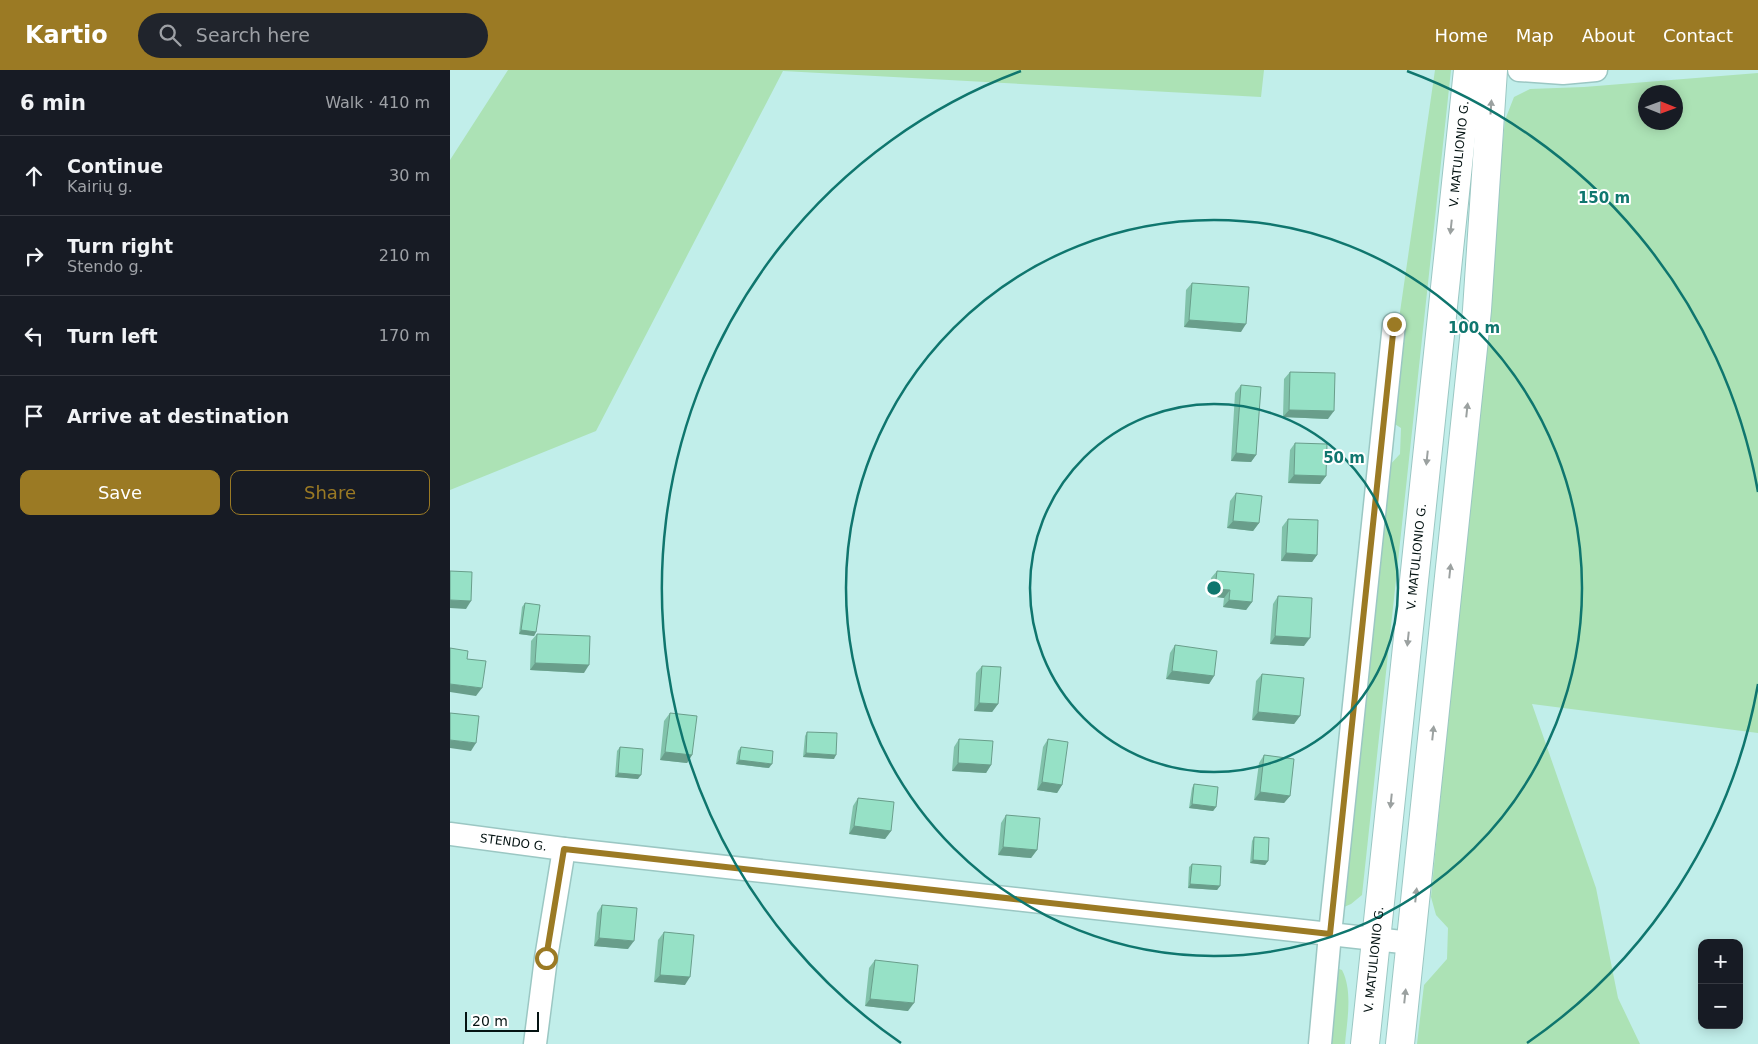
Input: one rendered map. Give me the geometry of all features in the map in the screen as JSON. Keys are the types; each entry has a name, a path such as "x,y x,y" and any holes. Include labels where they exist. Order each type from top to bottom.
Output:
{"highway":[{"name":"V. MATULIONIO G.","path":"1365,1044 1468,70"},
{"path":"1400,1044 1477,310 1493,70"}],"street":[{"path":"1519,70 1563,73 1596,70"},
{"path":"1320,1044 1394,324"},
{"name":"STENDO G.","path":"450,834 564,849 1411,943"},
{"path":"535,1044 546,958 564,849"}],"green space":[{"path":"508,70 1264,70 1261,97 783,71 596,431 450,490 450,160"},
{"path":"1435,70 1451,70 1362,895 1344,907 1387,468 1400,454 1401,428 1390,421 1400,312"},
{"path":"1758,73 1758,733 1532,704 1596,888 1618,998 1640,1044 1417,1044 1424,985 1447,959 1448,928 1436,915 1431,897 1505,120 1514,97 1530,89 1584,87"},
{"path":"1333,967 1342,970 1347,987 1348,1006 1345,1044 1329,1044"}],"building":[{"path":"1192,283 1249,287 1246,324 1189,320"},
{"path":"1290,372 1335,373 1334,411 1289,410"},
{"path":"1241,385 1261,387 1256,455 1236,453"},
{"path":"1295,443 1327,444 1326,476 1294,475"},
{"path":"1236,493 1262,496 1259,523 1233,521"},
{"path":"1288,519 1318,520 1317,555 1286,553"},
{"path":"450,571 472,572 471,601 450,600"},
{"path":"1217,571 1254,574 1252,602 1229,600 1230,590 1215,589"},
{"path":"1278,596 1312,598 1310,638 1275,636"},
{"path":"525,603 540,605 536,632 521,630"},
{"path":"537,634 590,636 589,665 535,663"},
{"path":"1175,645 1217,651 1214,676 1172,671"},
{"path":"450,648 468,651 467,659 486,661 482,688 450,684"},
{"path":"982,666 1001,667 998,704 979,703"},
{"path":"1262,674 1304,678 1300,716 1258,712"},
{"path":"450,713 479,716 476,743 450,740"},
{"path":"670,713 697,716 692,755 665,752"},
{"path":"807,732 837,733 836,755 806,753"},
{"path":"959,739 993,741 991,765 958,763"},
{"path":"1048,739 1068,742 1062,785 1042,782"},
{"path":"620,747 643,749 641,775 618,773"},
{"path":"741,747 773,751 772,764 739,760"},
{"path":"1264,755 1294,759 1290,796 1260,792"},
{"path":"1194,784 1218,787 1216,807 1192,804"},
{"path":"858,798 894,802 891,831 854,826"},
{"path":"1006,815 1040,818 1037,850 1003,847"},
{"path":"1254,837 1269,838 1268,861 1253,860"},
{"path":"1192,864 1221,866 1220,886 1190,884"},
{"path":"602,905 637,908 634,941 599,938"},
{"path":"664,932 694,935 690,977 660,975"},
{"path":"875,960 918,965 914,1003 870,999"}],"route":[{"path":"546,958 564,849 1330,934 1394,324"}]}
